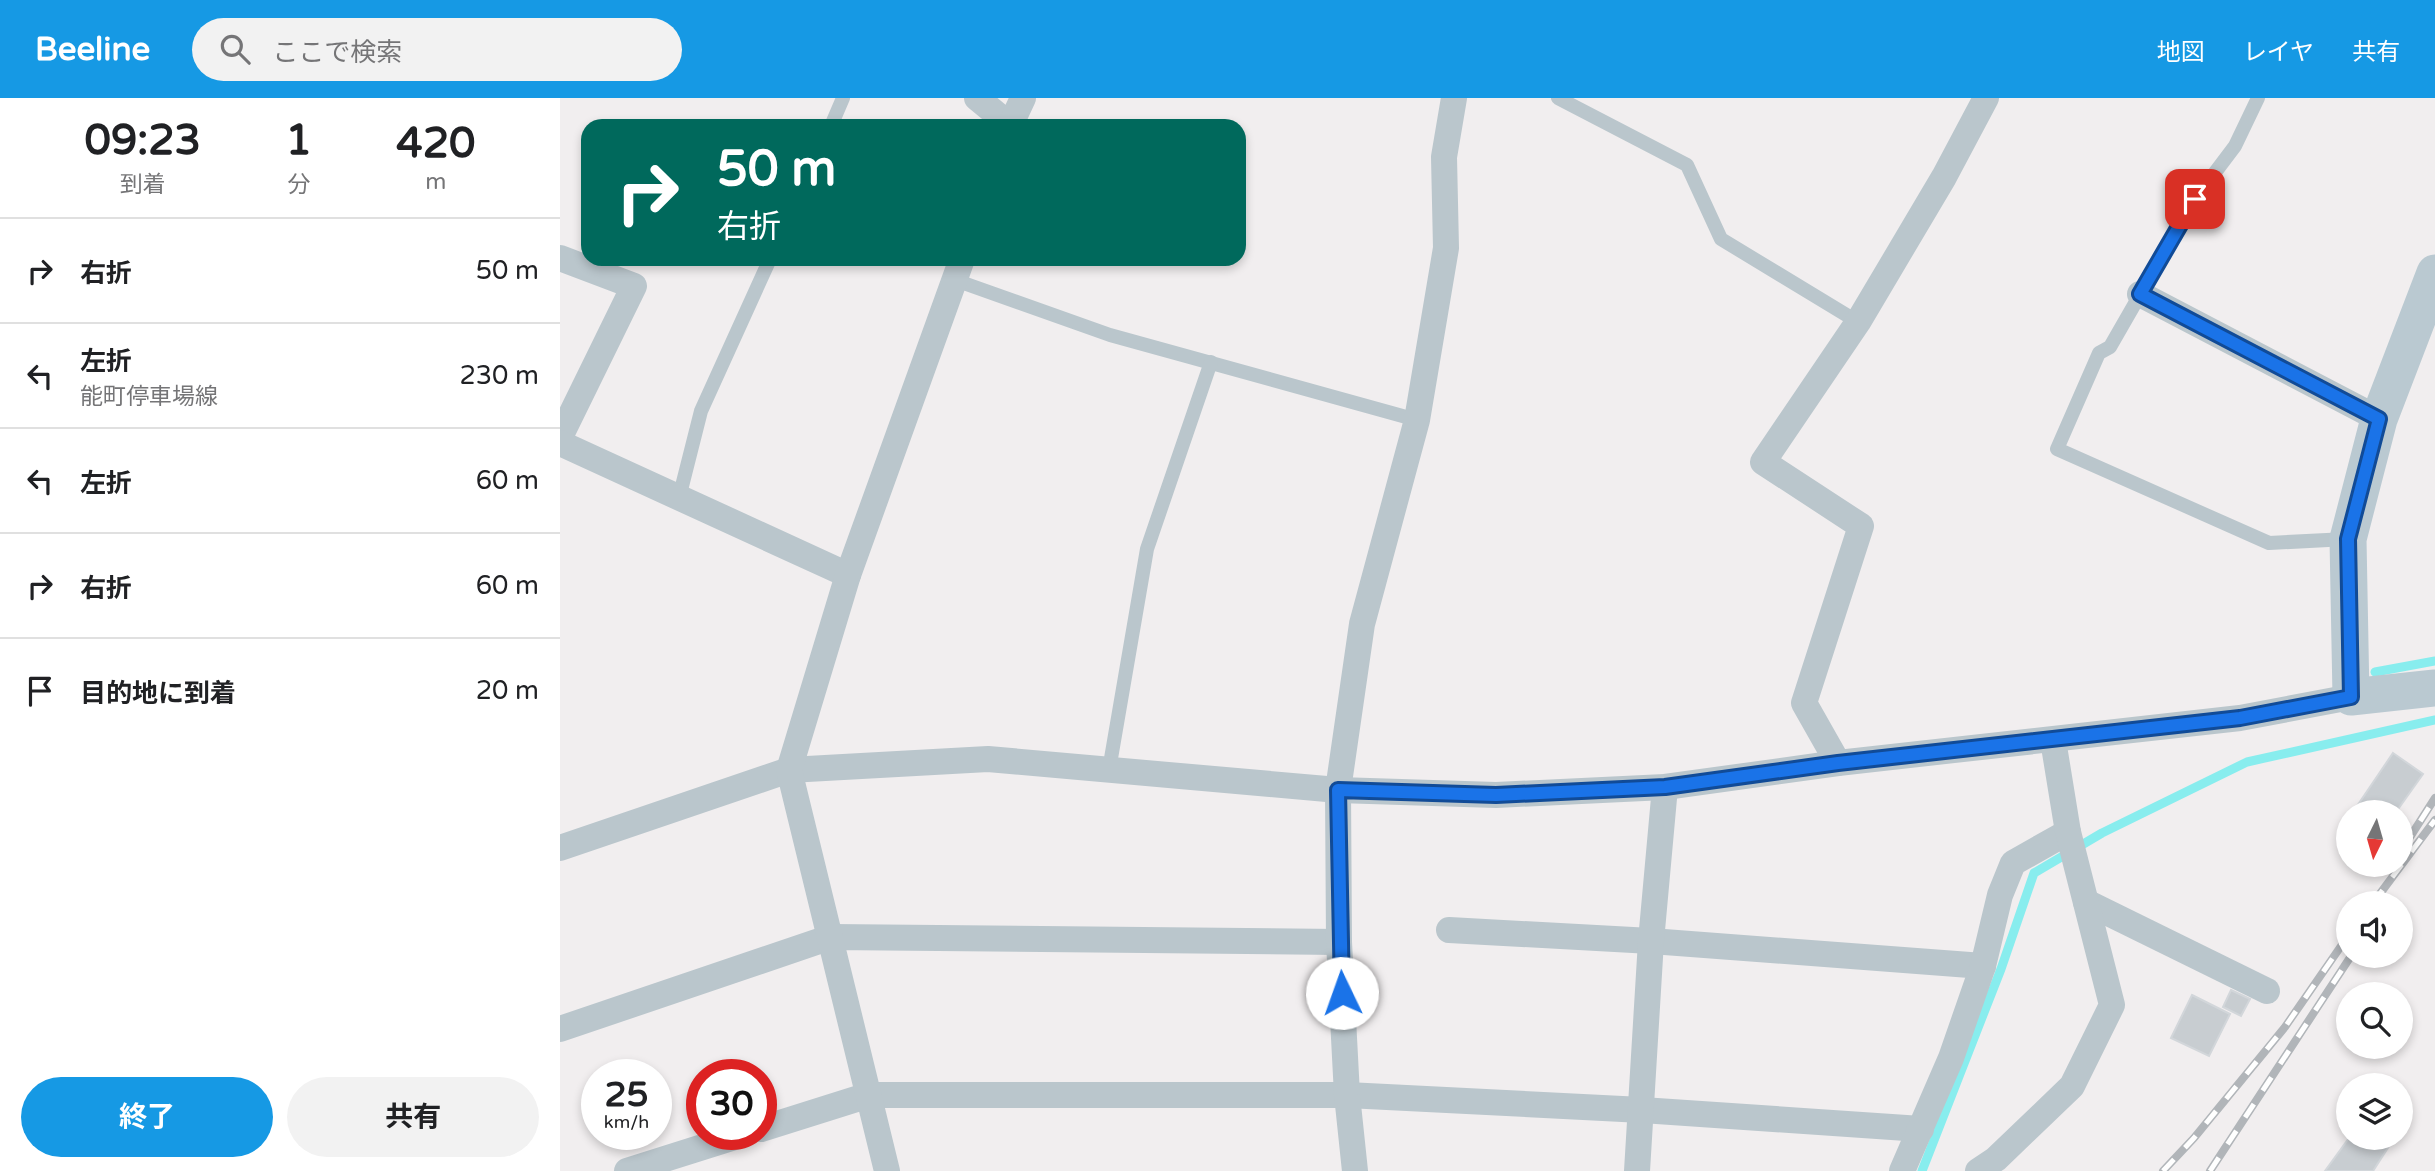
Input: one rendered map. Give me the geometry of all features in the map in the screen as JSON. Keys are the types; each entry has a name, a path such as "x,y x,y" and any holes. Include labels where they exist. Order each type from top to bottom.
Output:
{"main road":[{"path":"2435,273 2379,419 2348,539 2351,697 2435,688"}],"street":[{"path":"977,98 1002,119"},
{"path":"1013,119 1023,98"},
{"path":"1355,1171 1347,1094 1339,942 1338,790 1362,624 1417,420 1446,248 1444,157 1454,98"},
{"path":"1838,763 1804,703 1861,526 1763,462 1858,322 1944,177 1986,98"},
{"path":"560,258 581,266"},
{"path":"560,437 634,286 581,266"},
{"path":"887,1171 789,770 848,575 958,270"},
{"path":"2140,294 2379,419"},
{"path":"560,443 848,575"},
{"path":"560,848 789,770 988,759 1338,790 1496,795 1665,787 1838,763 2240,718 2351,697"},
{"path":"1978,1171 1996,1159 2072,1086 2112,1005 2068,832 2053,740"},
{"path":"1637,1171 1651,941 1665,787"},
{"path":"1902,1171 1951,1058 1983,966 2000,895 2013,863 2068,832"},
{"path":"2086,902 2267,991"},
{"path":"1449,930 1651,941 1983,966"},
{"path":"560,1030 831,937 1339,942"},
{"path":"777,1124 869,1095 1347,1094 1921,1129"},
{"path":"627,1171 693,1150"}],"lane":[{"path":"834,119 843,98"},
{"path":"1558,98 1687,165 1721,239 1858,322"},
{"path":"2258,98 2235,146 2195,199 2110,347 2099,353 2057,449 2269,544 2348,539"},
{"path":"679,498 701,411 767,266"},
{"path":"958,270 1110,335 1417,420"},
{"path":"1109,770 1147,549 1211,362"}],"building":[{"path":"2393,753 2423,774 2405,800 2361,800"},
{"path":"2231,990 2250,999 2241,1016 2223,1007"},
{"path":"2192,995 2230,1014 2209,1056 2171,1038"},
{"path":"2340,1150 2387,1150 2373,1171 2325,1171"}],"waterway":[{"path":"2375,672 2435,661"},
{"path":"1922,1171 2001,969 2034,873 2102,833 2247,762 2435,720"}],"railway":[{"path":"2413,832 2435,798"},
{"path":"2382,891 2435,820"},
{"path":"2163,1171 2194,1138 2285,1027 2336,953"},
{"path":"2210,1171 2343,968"}],"route":[{"path":"1342,993 1338,790 1496,795 1665,787 1838,763 2240,718 2351,697 2348,539 2379,419 2140,294 2195,199"}]}
